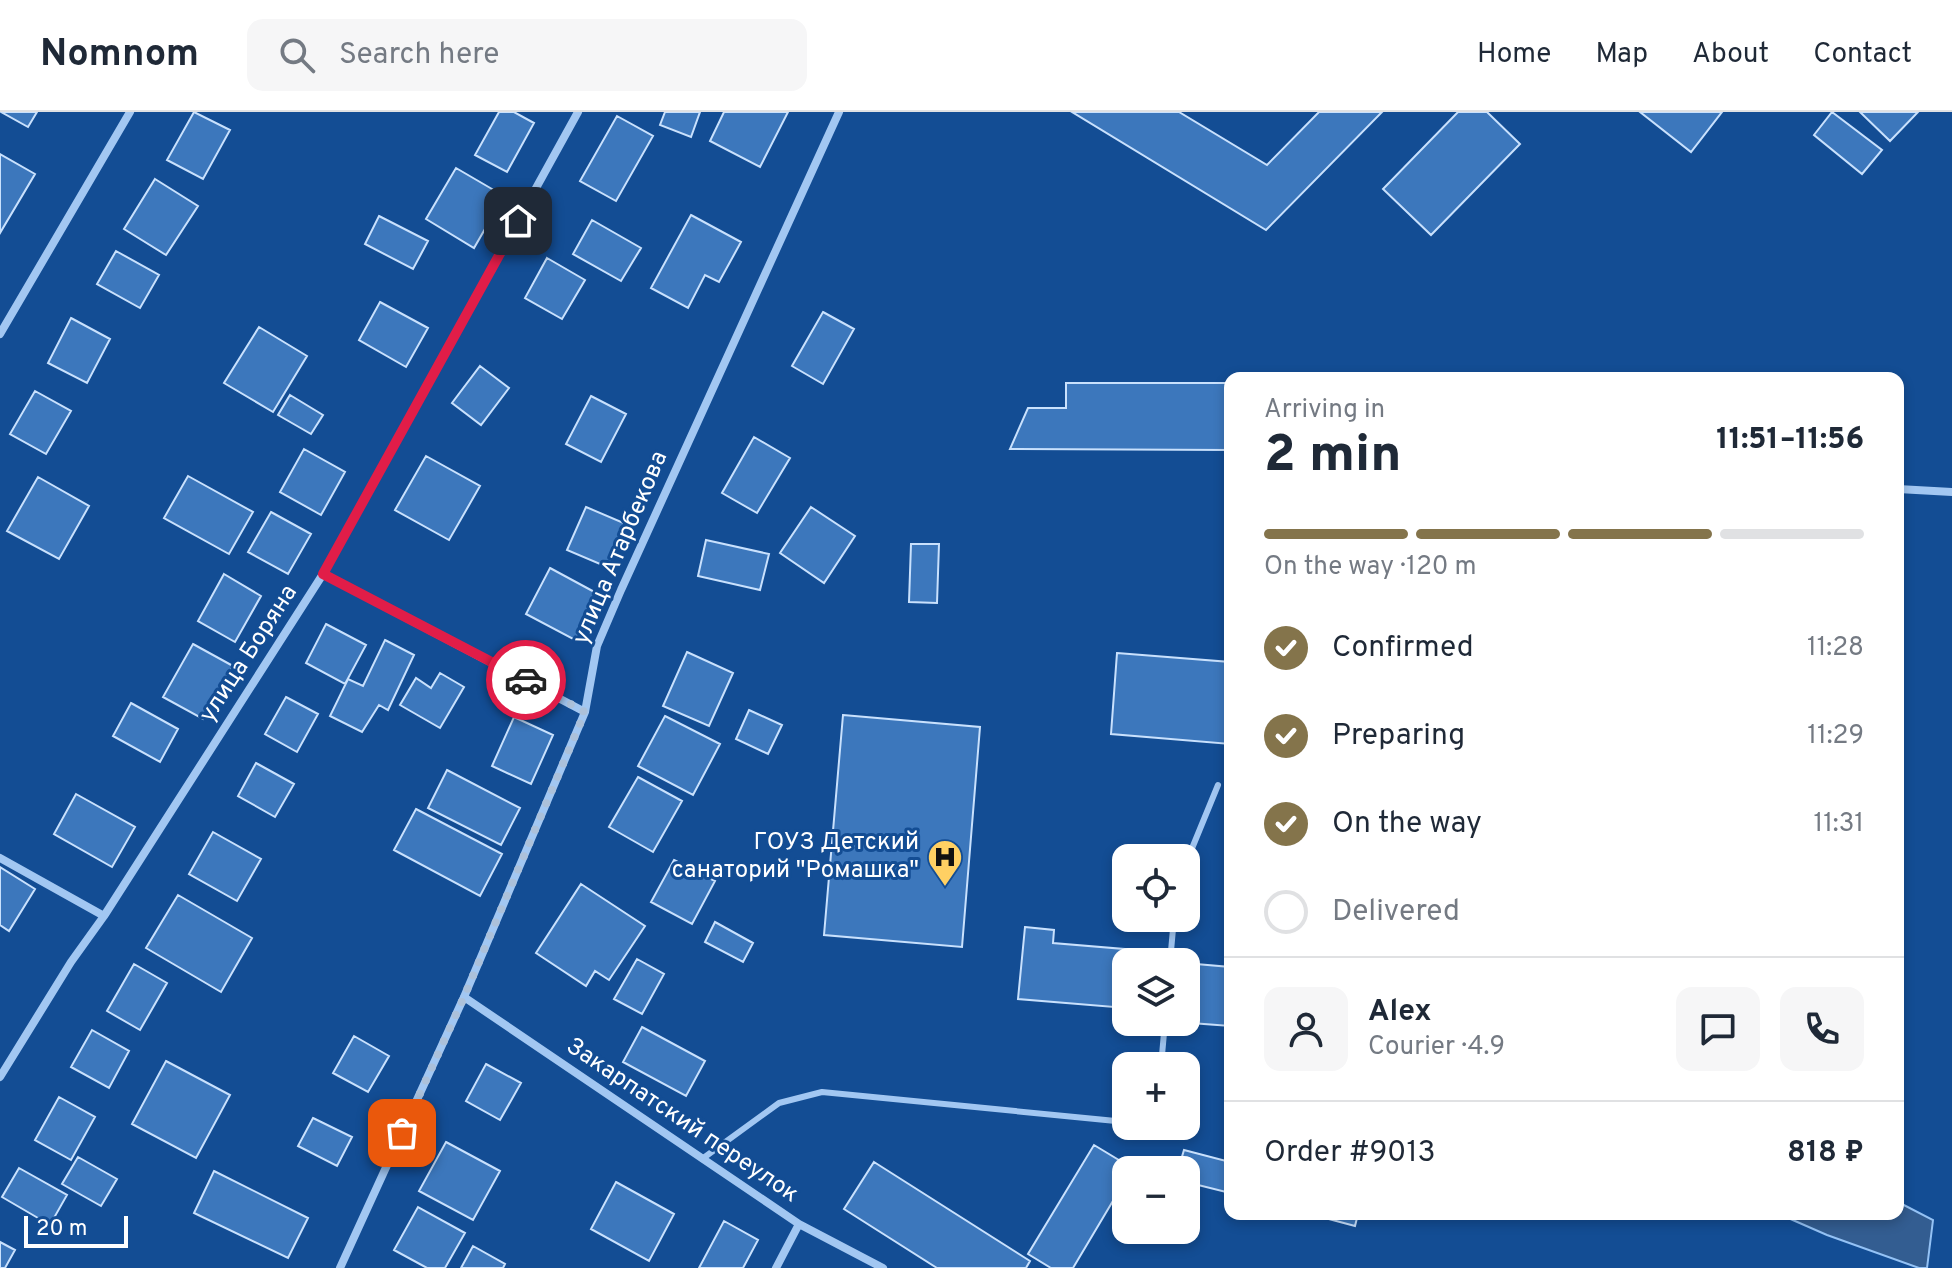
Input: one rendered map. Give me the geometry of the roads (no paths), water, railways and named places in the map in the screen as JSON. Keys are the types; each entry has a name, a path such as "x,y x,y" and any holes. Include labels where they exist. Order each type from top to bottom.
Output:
{"street":[{"path":"0,334 130,112"},
{"name":"улица Боряна","path":"0,1077 323,574 578,112"},
{"name":"улица Атарбекова","path":"340,1268 464,997 585,712 597,646 621,590 839,112"},
{"path":"1904,489 1952,492"},
{"path":"323,574 585,712"},
{"path":"0,858 104,916"},
{"name":"Закарпатский переулок","path":"464,997 799,1224 883,1268"},
{"path":"776,1268 799,1224"}],"lane":[{"path":"1194,844 1218,785"},
{"path":"702,1159 779,1103 822,1092 1112,1121"}],"water":[{"path":"1904,1205 1933,1220 1927,1268 1919,1268 1793,1220 1904,1220"}],"place":[{"name":"ГОУЗ Детский санаторий \"Ромашка\"","path":"945,888"}]}
